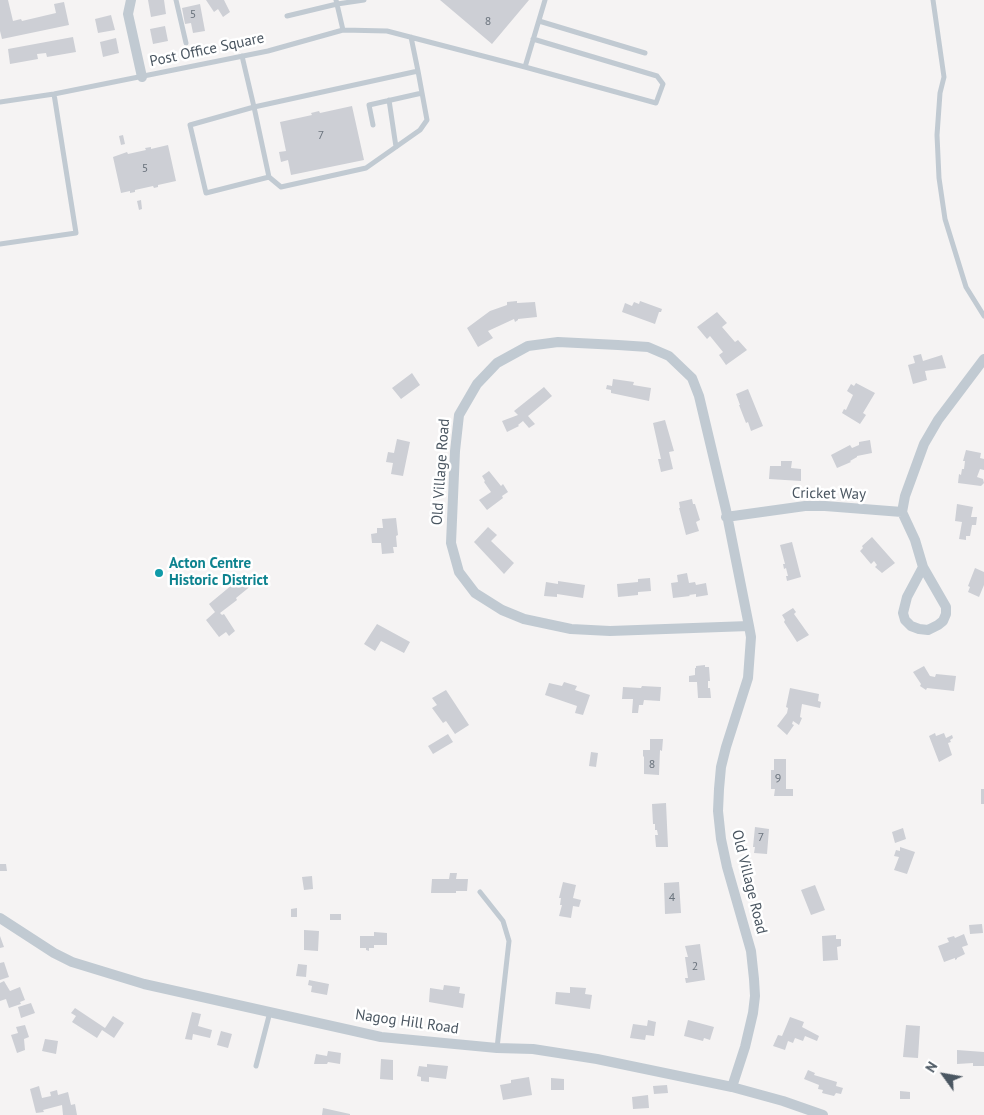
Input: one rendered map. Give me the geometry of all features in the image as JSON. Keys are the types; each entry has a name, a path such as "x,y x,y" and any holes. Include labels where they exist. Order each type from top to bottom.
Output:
{"street":[{"path":"131,0 128,14 142,77"},
{"name":"Old Village Road","path":"732,1087 744,1047 755,996 751,951 727,867 718,811 721,767 748,678 751,637 740,576 710,440 692,378 669,356 648,347 558,342 528,346 497,364 477,384 460,415 455,451 451,543 458,572 475,593 502,610 524,619 571,629 610,631 749,626"},
{"path":"923,567 907,597 903,613 905,620 912,626 928,630 943,621 946,607 923,567 915,540 902,512 905,496 924,444 938,420 984,360"},
{"name":"Cricket Way","path":"726,517 805,506 833,506 902,512"},
{"name":"Nagog Hill Road","path":"0,918 54,953 72,962 144,984 381,1037 497,1048 533,1049 579,1056 732,1087 783,1101 823,1115"}],"lane":[{"path":"176,0 186,43"},
{"path":"287,16 336,2 364,0"},
{"path":"525,67 545,0"},
{"path":"933,0 944,77 940,94 937,135 939,178 946,219 966,287 984,316"},
{"path":"336,2 343,30"},
{"path":"539,21 645,53"},
{"name":"Post Office Square","path":"0,102 54,94 268,51 343,30 387,31 656,103 663,84 657,76 533,40"},
{"path":"242,56 269,177 281,187 366,168 420,130 427,120 410,37"},
{"path":"269,177 206,193 190,125 254,107 418,71"},
{"path":"373,125 369,104 422,92"},
{"path":"0,244 76,233 54,94"},
{"path":"390,100 396,147"},
{"path":"480,892 503,921 509,941 497,1048"},
{"path":"256,1066 270,1012"}],"building":[{"path":"0,0 8,0 13,21 21,19 22,21 56,13 54,4 64,2 69,25 2,39 0,31"},
{"path":"148,0 164,0 166,14 151,17"},
{"path":"206,0 224,0 230,12 223,17 218,9 214,12"},
{"path":"440,0 529,0 492,44"},
{"path":"200,4 205,31 193,33 191,23 185,24 182,8"},
{"path":"111,15 115,30 98,33 95,19"},
{"path":"165,26 168,41 153,44 150,29"},
{"path":"73,37 76,52 47,57 46,53 37,54 38,59 10,64 8,49"},
{"path":"116,38 119,53 103,57 100,42"},
{"path":"352,106 364,160 291,175 288,160 281,162 279,152 286,151 280,122 312,115 311,113 319,111 320,113"},
{"path":"123,135 125,144 121,145 119,136"},
{"path":"168,145 176,181 158,185 158,187 154,188 153,186 135,190 135,192 121,193 113,157 127,152 128,154 146,150 145,148 151,147 151,149"},
{"path":"141,200 142,209 139,210 137,201"},
{"path":"517,301 517,303 535,302 537,317 518,319 515,322 514,319 488,331 493,338 478,347 467,328 490,311 507,305 507,302"},
{"path":"640,301 662,309 655,324 622,312 625,303 632,306 634,302 639,304"},
{"path":"717,312 727,323 722,327 735,342 738,340 747,350 726,365 719,355 723,352 710,336 707,339 697,327"},
{"path":"921,354 923,361 942,355 946,368 925,371 927,380 913,384 908,365 915,363 913,356"},
{"path":"412,373 420,385 401,399 392,388"},
{"path":"613,379 634,382 633,385 651,388 649,401 611,393 611,390 606,389 607,385 612,386"},
{"path":"856,383 875,393 863,413 866,415 860,424 842,413 844,409 846,410 853,395 847,391 851,384 854,386"},
{"path":"544,387 552,396 528,416 535,424 529,428 523,421 519,426 507,432 502,421 518,415 514,411"},
{"path":"748,389 763,426 751,431 748,422 746,423 736,394"},
{"path":"665,420 674,451 669,452 673,469 661,472 658,459 661,459 653,423"},
{"path":"397,439 410,442 403,476 391,474 393,463 386,462 388,452 394,453"},
{"path":"870,440 872,453 857,456 851,462 837,468 831,455 850,445 852,448 859,445 859,442"},
{"path":"966,450 981,453 980,458 984,459 984,470 980,469 977,477 983,479 984,483 981,486 958,483 959,474 961,475 962,469 964,469 965,461 963,461"},
{"path":"781,461 792,461 791,468 801,469 801,481 769,479 770,466 781,466"},
{"path":"489,471 501,486 503,484 508,492 487,510 479,500 491,492 482,476"},
{"path":"692,499 700,520 696,522 699,531 686,535 679,502"},
{"path":"957,504 973,507 971,517 977,517 976,525 972,525 970,536 966,536 966,540 959,539 962,522 955,521"},
{"path":"396,518 397,547 393,547 394,553 382,554 381,543 372,543 371,534 377,533 377,528 383,528 382,519"},
{"path":"488,527 497,535 491,541 514,563 504,574 474,542"},
{"path":"872,537 895,563 882,573 875,567 877,565 874,561 871,564 860,551 863,548 862,546"},
{"path":"792,542 801,577 787,581 786,576 788,576 786,568 784,569 783,564 785,564 780,545"},
{"path":"975,568 984,572 984,585 979,597 968,592 970,587 968,586"},
{"path":"687,573 689,583 695,582 696,585 706,583 708,595 696,597 696,594 673,598 671,583 678,582 677,575"},
{"path":"244,575 252,585 220,613 224,614 235,631 229,636 226,632 219,637 206,620 215,612 209,604"},
{"path":"650,578 651,591 638,592 638,595 618,597 617,584 638,582 638,579"},
{"path":"558,581 585,585 583,598 557,594 557,597 544,596 546,582 558,584"},
{"path":"793,608 796,612 794,614 809,635 797,642 784,622 785,620 782,615"},
{"path":"377,624 410,642 404,653 381,641 375,651 364,644"},
{"path":"705,665 705,667 709,667 710,681 708,681 708,688 710,688 711,698 698,698 697,682 689,682 689,676 695,675 696,666"},
{"path":"924,666 930,676 935,677 936,674 956,676 954,691 927,688 926,690 920,686 921,684 913,672"},
{"path":"564,682 577,686 575,690 590,695 583,715 575,713 577,706 545,695 549,683 562,686"},
{"path":"642,686 661,687 660,701 644,700 643,705 639,705 638,713 632,713 633,699 622,699 623,687 641,688"},
{"path":"790,688 819,694 818,701 821,702 820,708 802,704 800,717 802,718 799,725 793,721 792,724 794,725 787,735 777,726 787,713 788,708 786,707"},
{"path":"446,690 469,725 455,734 446,721 443,723 432,708 437,705 432,698"},
{"path":"935,733 936,736 944,733 946,738 952,735 953,738 948,743 952,755 939,762 929,736"},
{"path":"448,734 453,742 433,754 428,746"},
{"path":"650,739 663,739 662,751 660,750 659,775 644,774 643,750 650,750"},
{"path":"591,752 598,753 596,767 589,766"},
{"path":"774,759 786,759 786,789 793,789 793,796 774,796 775,789 771,789 771,770 774,770"},
{"path":"981,789 984,789 984,804 981,804"},
{"path":"666,803 668,847 656,847 655,835 658,835 657,830 655,830 655,824 653,824 652,804"},
{"path":"755,827 769,829 767,854 754,853"},
{"path":"903,828 906,839 895,843 892,832"},
{"path":"900,847 915,852 907,874 894,870 899,857 894,856 896,850 900,851"},
{"path":"0,864 6,864 7,871 0,871"},
{"path":"450,873 457,873 456,879 468,879 467,891 431,893 432,879 449,879"},
{"path":"312,876 313,889 304,890 302,877"},
{"path":"563,882 576,885 573,898 581,900 579,907 573,906 571,918 559,916 562,905 560,905 561,898 559,898"},
{"path":"679,882 681,913 665,914 664,883"},
{"path":"815,885 825,910 811,915 801,890"},
{"path":"297,908 297,917 291,917 291,909"},
{"path":"330,914 341,914 341,920 330,920"},
{"path":"982,924 983,933 970,934 969,925"},
{"path":"304,930 319,931 318,951 304,950"},
{"path":"374,932 387,933 387,945 374,945 374,948 369,948 369,951 366,948 360,948 360,936 374,936"},
{"path":"964,934 968,945 962,947 965,954 955,960 955,958 944,962 938,946 949,942 947,938 954,936 955,938"},
{"path":"836,935 836,939 841,939 841,946 837,947 838,960 823,961 822,936"},
{"path":"0,936 4,947 0,948"},
{"path":"700,944 705,980 686,983 685,978 688,978 685,957 688,957 685,946"},
{"path":"4,962 9,977 0,980 0,963"},
{"path":"298,964 307,965 306,977 296,976"},
{"path":"309,980 329,984 327,995 311,992 312,986 308,985"},
{"path":"4,981 10,991 20,987 25,1000 20,1002 21,1004 9,1008 6,999 0,1001 0,983"},
{"path":"444,985 460,987 459,993 465,994 463,1008 429,1002 430,988 443,990"},
{"path":"570,987 586,988 585,994 592,995 590,1009 555,1004 556,992 570,993"},
{"path":"31,1003 35,1013 21,1018 18,1007"},
{"path":"75,1008 105,1028 113,1016 124,1023 114,1038 102,1030 97,1038 72,1022 76,1016 71,1013"},
{"path":"192,1012 201,1014 198,1026 212,1030 210,1038 193,1034 192,1040 185,1039"},
{"path":"790,1017 804,1022 802,1027 819,1036 817,1041 805,1036 803,1041 795,1038 793,1043 788,1041 785,1050 773,1046 778,1035 782,1036"},
{"path":"648,1020 656,1022 654,1036 646,1035 645,1040 630,1038 633,1024 647,1026"},
{"path":"688,1020 714,1027 710,1040 704,1038 703,1041 684,1036"},
{"path":"25,1025 29,1037 24,1039 25,1050 17,1053 11,1035 18,1033 16,1027"},
{"path":"906,1025 920,1026 918,1058 903,1057"},
{"path":"221,1031 232,1034 228,1048 217,1045"},
{"path":"45,1039 58,1041 56,1054 42,1051"},
{"path":"957,1050 984,1052 984,1066 973,1066 973,1063 957,1064"},
{"path":"328,1051 341,1053 340,1064 328,1062 327,1064 314,1064 316,1054 327,1056"},
{"path":"381,1059 393,1060 393,1080 380,1079"},
{"path":"427,1064 448,1066 446,1079 429,1077 429,1082 421,1081 421,1077 417,1076 419,1066 427,1067"},
{"path":"808,1070 815,1073 814,1075 837,1082 836,1086 843,1088 841,1094 836,1093 834,1096 822,1093 823,1090 818,1089 819,1085 804,1079"},
{"path":"529,1077 532,1095 503,1100 500,1085 511,1083 511,1080"},
{"path":"551,1078 564,1079 564,1090 551,1090"},
{"path":"667,1085 668,1093 654,1094 653,1086"},
{"path":"39,1086 42,1098 51,1096 50,1092 57,1090 58,1095 68,1092 71,1105 75,1104 77,1115 63,1115 62,1105 36,1113 30,1089"},
{"path":"900,1091 910,1092 910,1099 900,1099"},
{"path":"648,1095 649,1108 633,1109 632,1097"},
{"path":"323,1108 350,1114 350,1115 322,1115"}],"place":[{"name":"Acton Centre Historic District","path":"159,573"}]}
